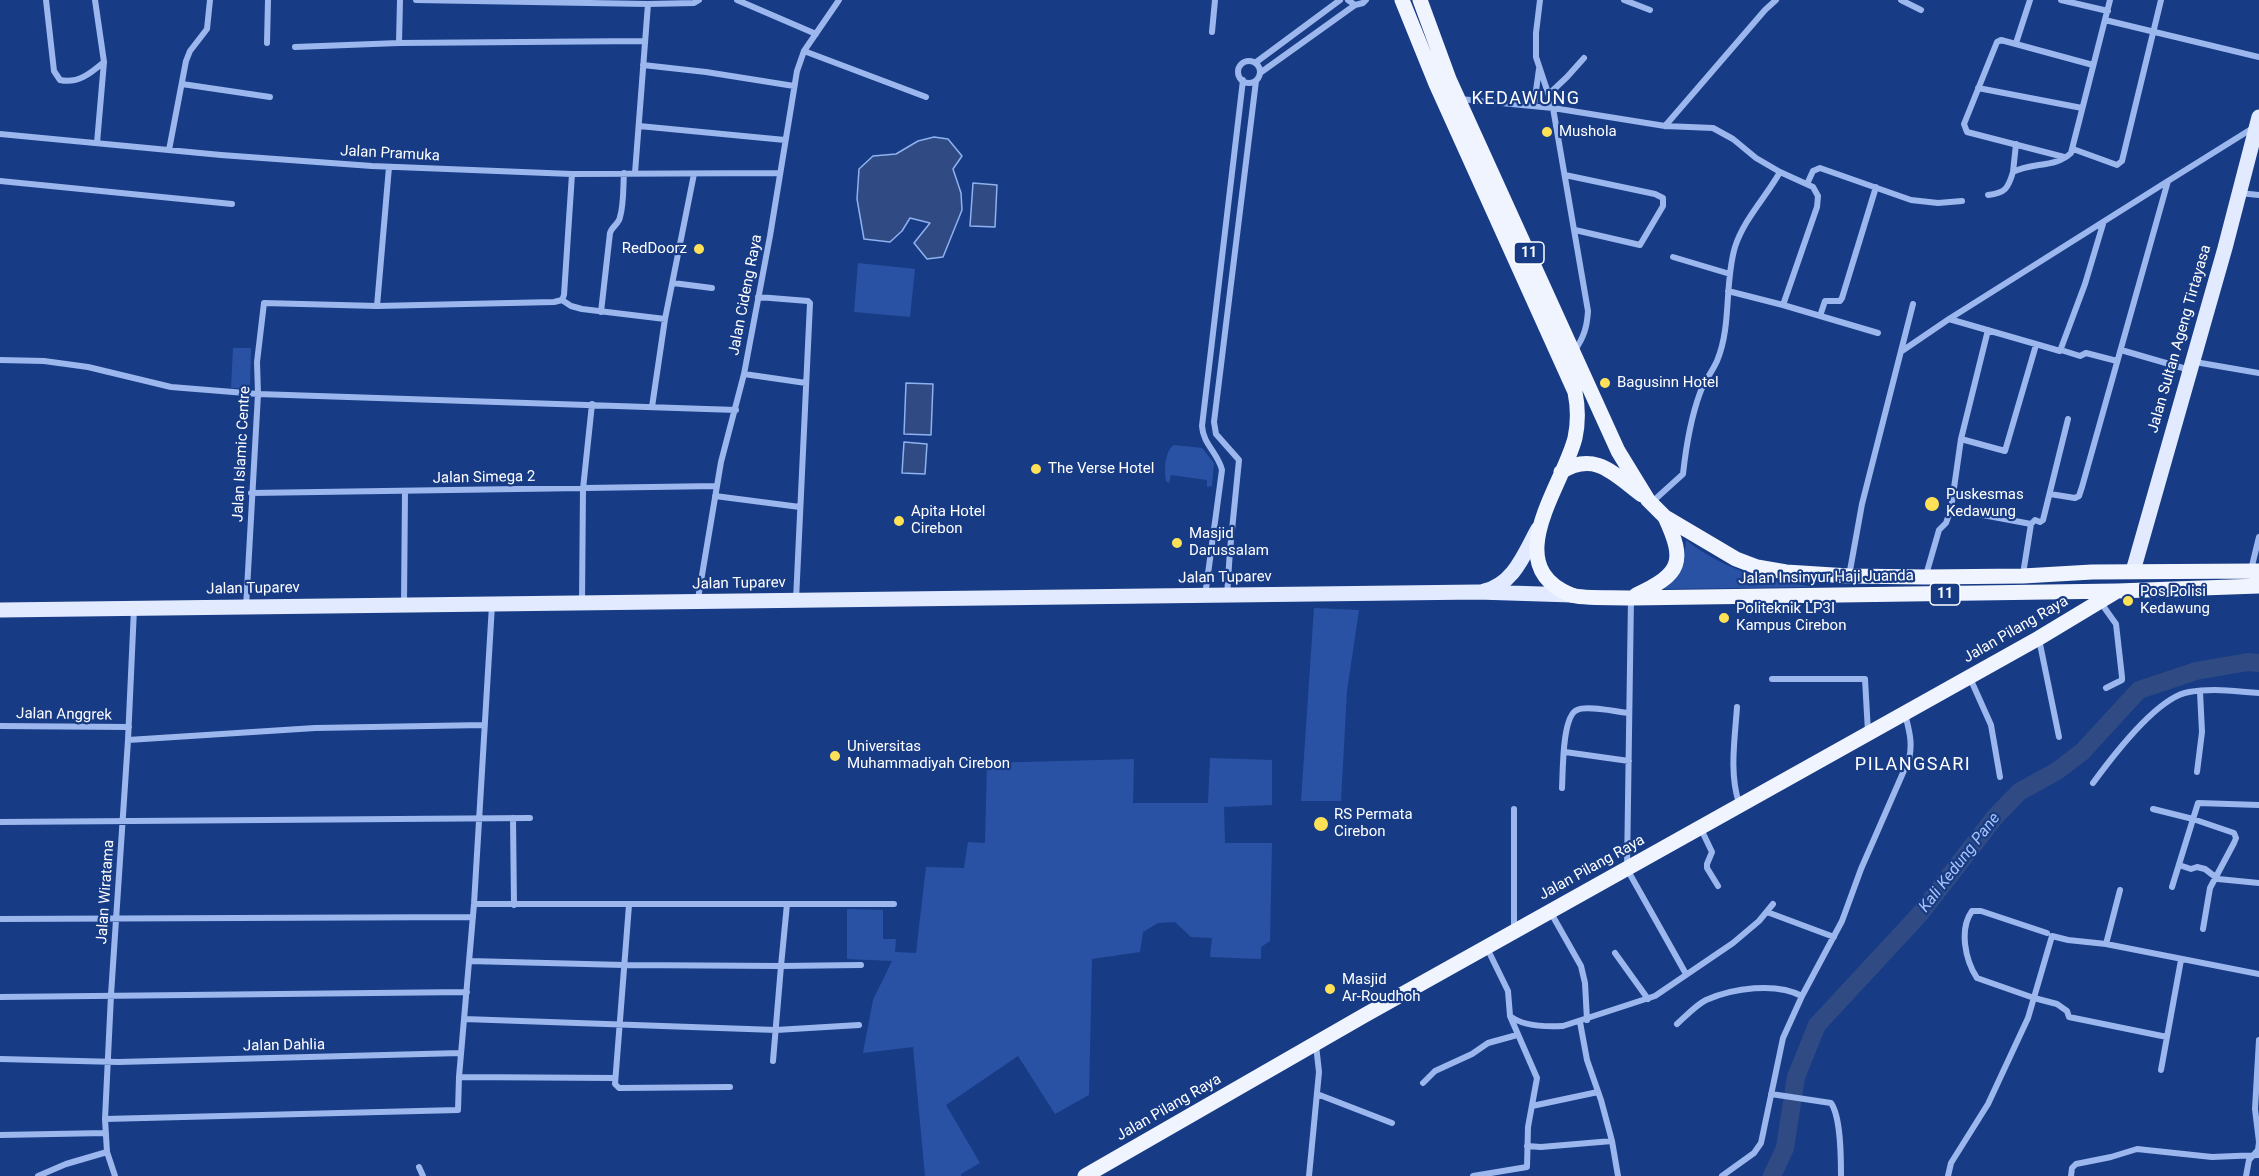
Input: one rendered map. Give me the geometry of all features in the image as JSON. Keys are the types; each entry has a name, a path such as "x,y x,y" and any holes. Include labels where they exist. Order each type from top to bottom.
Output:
{"highway":[{"name":"11","path":"1402,0 1530,273 1572,352 1618,451 1650,502 1665,517"},
{"name":"11","path":"1420,0 1442,82 1458,98 1491,188"},
{"name":"11","path":"1530,273 1578,404 1575,438 1538,529 1535,551 1541,570 1552,583 1572,596"},
{"path":"1561,472 1573,465 1585,463 1598,465 1607,469 1650,502"},
{"path":"1631,597 1665,580 1677,563 1678,549 1665,517"},
{"name":"Jalan Insinyur Haji Juanda","path":"1665,517 1736,559 1758,567 1802,574 1925,577 2023,576 2133,571 2255,571"},
{"path":"2092,572 2096,597"},
{"name":"Jalan Insinyur Haji Juanda","path":"1572,596 2096,597 2117,591 2259,586"},
{"name":"Jalan Pilang Raya","path":"1085,1176 1486,947 2039,639 2096,597"}],"main road":[{"name":"Jalan Sultan Ageng Tirtayasa","path":"2133,571 2258,122"},
{"path":"1478,592 1495,589 1511,576 1538,529"},
{"name":"Jalan Tuparev","path":"0,610 1478,592 1572,596"}],"street":[{"path":"46,0 54,71 60,80 69,82 80,79 104,62"},
{"path":"94,0 104,62 97,143"},
{"path":"169,150 190,51 207,29 210,0"},
{"path":"267,43 268,0"},
{"path":"399,43 400,0"},
{"path":"417,0 648,4 694,3 699,0"},
{"path":"737,0 816,34"},
{"name":"Jalan Cideng Raya","path":"697,603 717,486 744,374 799,62 839,0"},
{"path":"1212,32 1215,0"},
{"path":"1205,596 1222,470 1221,464 1202,435 1243,80 1239,74 1240,66 1247,62 1255,63 1340,0"},
{"path":"1348,0 1355,5"},
{"path":"1227,596 1239,460 1214,429 1256,81 1260,73 1355,5 1366,0"},
{"path":"1540,0 1535,48 1553,108 1588,311 1587,328 1583,339 1572,352"},
{"path":"1624,0 1650,10"},
{"path":"1900,0 1921,10"},
{"path":"2016,43 2030,0"},
{"path":"2061,0 2108,11"},
{"path":"2013,172 2046,165 2070,155 2110,0"},
{"path":"2073,148 2117,165 2120,164 2161,0"},
{"path":"1665,126 1774,1"},
{"path":"635,173 648,4"},
{"path":"2105,20 2259,57"},
{"path":"2064,157 1967,132 1964,124 1997,42 2004,39 2093,65"},
{"path":"295,47 399,43 645,41"},
{"path":"804,51 926,97"},
{"path":"1549,94 1584,58"},
{"path":"1255,63 1260,73"},
{"path":"643,64 794,86"},
{"path":"1534,105 1539,65"},
{"path":"1243,80 1256,81"},
{"path":"182,84 270,97"},
{"path":"1978,88 2082,108"},
{"path":"1458,98 1534,105 1665,126 1713,128 1733,139 1756,158 1813,187 1818,196 1817,207 1783,305"},
{"path":"1902,351 2258,122"},
{"path":"639,126 785,140"},
{"name":"Jalan Pramuka","path":"0,134 169,150 388,166 572,174 779,173"},
{"path":"1988,195 2002,194 2009,187 2016,144"},
{"path":"388,166 377,306 562,300 571,306 601,312 665,319"},
{"path":"1806,184 1813,171 1820,168 1922,201 1962,201"},
{"path":"1650,502 1683,474 1688,434 1700,391 1718,360 1736,247 1743,228 1780,172"},
{"path":"601,312 610,233 621,213 624,173"},
{"path":"562,300 572,174"},
{"path":"652,407 665,319 694,174"},
{"path":"1565,174 1655,194 1663,198 1663,206 1643,242 1637,246 1575,230"},
{"path":"0,181 232,204"},
{"path":"2050,494 2068,499 2079,496 2168,181"},
{"path":"1820,316 1825,301 1840,301 1842,298 1876,187"},
{"path":"2239,193 2259,195"},
{"path":"2061,350 2085,284 2103,223"},
{"path":"1673,257 1730,274"},
{"path":"673,283 712,288"},
{"path":"1728,291 1878,333"},
{"path":"758,297 809,302 796,601"},
{"name":"Jalan Islamic Centre","path":"246,607 258,394 257,362 264,303 377,306"},
{"path":"1849,576 1862,504 1896,363 1902,351 1913,304"},
{"path":"1949,319 2057,352 2061,350 2080,356 2086,353 2117,361"},
{"path":"1214,322 1227,324"},
{"path":"1925,577 1939,530 1946,523 1951,509 1961,440 1988,330"},
{"path":"1212,338 1224,340"},
{"path":"1961,440 2005,451 2036,345"},
{"path":"2121,350 2191,366 2259,373"},
{"path":"0,360 44,361 88,368 171,387 258,394 736,410"},
{"path":"744,374 806,383"},
{"path":"582,604 583,489 592,404"},
{"path":"2023,576 2031,524 2034,520 2040,522 2043,520 2068,419"},
{"name":"Jalan Simega 2","path":"251,493 717,486"},
{"path":"404,605 405,491"},
{"path":"715,496 800,507"},
{"path":"1951,509 2031,524"},
{"path":"2255,571 2259,537"},
{"path":"1631,597 1627,869 1686,974"},
{"path":"2096,597 2116,624 2122,677 2122,680 2106,688"},
{"path":"105,1119 456,1111 459,1107 459,1077 474,904 477,818 492,605"},
{"name":"Jalan Wiratama","path":"115,1176 107,1152 105,1119 134,609"},
{"path":"2039,639 2059,737"},
{"path":"1970,678 1991,725 2000,777"},
{"path":"1772,679 1864,679 1868,735"},
{"path":"2093,783 2140,726 2175,697 2189,692 2259,693"},
{"path":"2198,772 2202,732 2200,692"},
{"path":"1737,707 1733,750 1735,790 1740,807"},
{"path":"1562,788 1569,717 1576,710 1584,709 1629,713"},
{"path":"1722,1176 1754,1153 1761,1143 1783,1038 1802,996 1842,921 1861,869 1909,759 1911,737 1904,714"},
{"path":"128,740 315,728 484,725"},
{"name":"Jalan Anggrek","path":"0,726 129,727"},
{"path":"1564,752 1629,761"},
{"path":"2172,887 2200,802 2259,805"},
{"path":"1514,808 1514,932"},
{"path":"2153,809 2230,831 2236,838 2214,877 2203,929"},
{"path":"513,818 514,904"},
{"path":"0,822 530,818"},
{"path":"1701,828 1712,852 1707,868 1718,886"},
{"path":"2179,866 2205,869 2214,877 2259,883"},
{"path":"2106,944 2120,890"},
{"path":"474,904 894,904"},
{"path":"773,1061 787,904"},
{"path":"1510,1016 1520,1022 1548,1027 1563,1026 1648,999 1672,986 1733,943 1760,921 1773,904"},
{"path":"629,905 615,1084 618,1088 730,1087"},
{"path":"2047,933 1981,910 1972,911 1966,919 1965,942 1972,970 1977,978 2057,1004 2067,1011 2069,1017 2166,1037"},
{"path":"1551,912 1581,966 1585,983 1584,1021 1587,1060 1612,1141 1618,1176"},
{"path":"1767,912 1834,937"},
{"path":"0,919 473,917"},
{"path":"1948,1176 1951,1163 1988,1104 2028,1018 2052,936 2106,944 2259,974"},
{"path":"1473,1176 1525,1168 1528,1164 1527,1146 1537,1078 1510,1016 1508,991 1486,947"},
{"path":"1615,953 1648,999"},
{"path":"2161,1070 2181,960"},
{"path":"469,961 624,965 861,965"},
{"path":"1677,1024 1705,1001 1727,993 1763,988 1794,992 1802,996"},
{"path":"0,997 467,992"},
{"path":"464,1019 776,1030 859,1025"},
{"path":"1423,1083 1435,1071 1472,1054 1488,1043 1517,1035"},
{"path":"2246,1176 2258,1150 2259,1142 2257,1109 2259,1040"},
{"path":"1309,1176 1319,1072 1316,1044"},
{"name":"Jalan Dahlia","path":"0,1059 108,1062 461,1053"},
{"path":"459,1077 615,1078"},
{"path":"1532,1106 1598,1092"},
{"path":"1317,1094 1392,1123"},
{"path":"1771,1094 1831,1103 1835,1109 1841,1149 1841,1176"},
{"path":"0,1135 106,1133"},
{"path":"1527,1146 1541,1147 1612,1141"},
{"path":"2071,1176 2072,1168 2076,1164 2137,1149 2212,1157 2255,1155"},
{"path":"38,1176 66,1164 107,1152"},
{"path":"419,1167 423,1176"}],"shaded area":[{"path":"934,137 948,139 962,156 953,169 961,193 962,210 943,257 927,259 914,243 930,223 910,218 902,231 890,242 864,239 857,199 859,169 873,156 896,154 918,141"},
{"path":"973,183 997,185 995,227 970,226"},
{"path":"858,263 915,269 910,317 854,312"},
{"path":"233,348 251,348 250,388 231,388"},
{"path":"906,383 933,384 931,435 904,434"},
{"path":"904,442 927,444 925,474 902,473"},
{"path":"1174,445 1202,448 1214,463 1212,486 1207,487 1207,480 1171,475 1169,483 1166,481 1167,456"},
{"path":"1686,540 1716,560 1747,573 1816,587 1663,589 1680,567"},
{"path":"1314,608 1359,610 1347,691 1341,801 1301,801"},
{"path":"1210,758 1272,760 1272,805 1224,807 1225,843 1272,843 1270,941 1261,947 1261,959 1210,957 1212,938 1191,937 1175,922 1158,923 1143,932 1140,952 1092,959 1089,1095 1055,1114 1018,1056 946,1105 980,1163 961,1176 925,1176 913,1047 863,1053 873,1000 892,961 847,959 847,909 883,910 883,939 896,939 895,952 916,953 926,867 964,868 968,842 985,843 987,763 1134,759 1133,803 1208,803"}],"waterway":[{"name":"Kali Kedung Pane","path":"1772,1176 1785,1148 1796,1077 1817,1025 1919,915 1995,817 2019,792 2057,771 2082,752 2139,690 2196,671 2248,662 2259,663"}],"place":[{"name":"Mushola","path":"1547,132"},
{"name":"RedDoorz","path":"699,249"},
{"name":"Bagusinn Hotel","path":"1605,383"},
{"name":"The Verse Hotel","path":"1036,469"},
{"name":"Puskesmas Kedawung","path":"1932,504"},
{"name":"Apita Hotel Cirebon","path":"899,521"},
{"name":"Masjid Darussalam","path":"1177,543"},
{"name":"Pos Polisi Kedawung","path":"2128,601"},
{"name":"Politeknik LP3I Kampus Cirebon","path":"1724,618"},
{"name":"Universitas Muhammadiyah Cirebon","path":"835,756"},
{"name":"RS Permata Cirebon","path":"1321,824"},
{"name":"Masjid Ar-Roudhoh","path":"1330,989"}],"district":[{"name":"KEDAWUNG","path":"1526,99"},
{"name":"PILANGSARI","path":"1913,765"}]}
